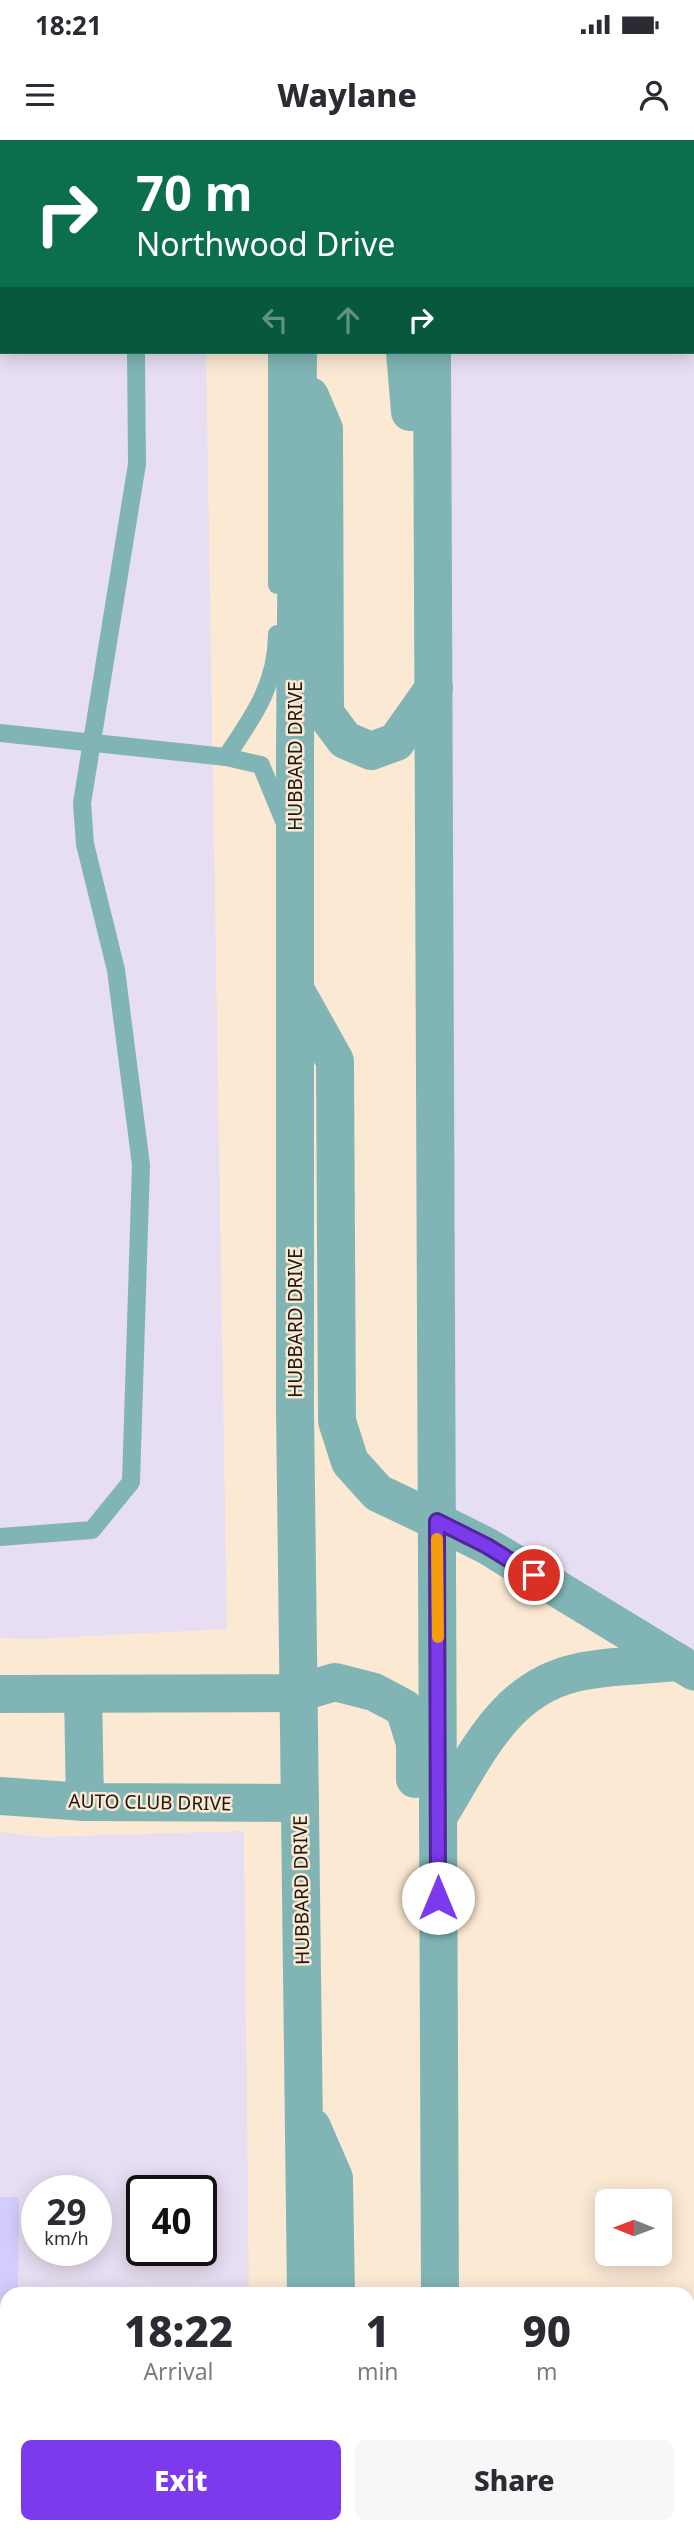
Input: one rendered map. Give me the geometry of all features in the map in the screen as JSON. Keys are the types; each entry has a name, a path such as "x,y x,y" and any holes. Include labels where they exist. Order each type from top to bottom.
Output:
{"street":[{"path":"405,354 410,415 432,473"},
{"path":"432,354 440,2287"},
{"path":"291,357 324,429 326,713 345,740 371,751 396,742 434,688"},
{"name":"HUBBARD DRIVE","path":"291,357 298,1693 306,2287"},
{"path":"295,989 335,1061 337,1421 350,1462 378,1493 487,1546 686,1667"},
{"path":"438,1817 498,1721 514,1703 533,1689 577,1672 686,1667"},
{"path":"0,1694 298,1693 335,1682 374,1692 404,1708 415,1743 416,2119 440,2206"},
{"path":"83,1694 85,1802"},
{"name":"AUTO CLUB DRIVE","path":"0,1796 85,1802 300,1803"},
{"path":"305,2113 334,2178 336,2287"}],"lane":[{"path":"0,1537 93,1530 131,1482 141,1165 116,970 85,844 82,803 137,464 136,354"},
{"path":"226,757 260,708 277,656 277,608 291,357"},
{"path":"0,733 226,757 261,765 295,847"}],"shaded area":[{"path":"0,354 206,354 227,1629 34,1639 0,1638"},
{"path":"432,354 694,354 694,1672 437,1521"},
{"path":"244,1831 249,2287 0,2287 0,1832 41,1837"}],"building":[{"path":"0,2197 19,2197 18,2287 0,2287"}],"slow traffic":[{"path":"437,1539 438,1637"}],"route":[{"path":"438,1898 437,1521 487,1546 534,1575"}]}
